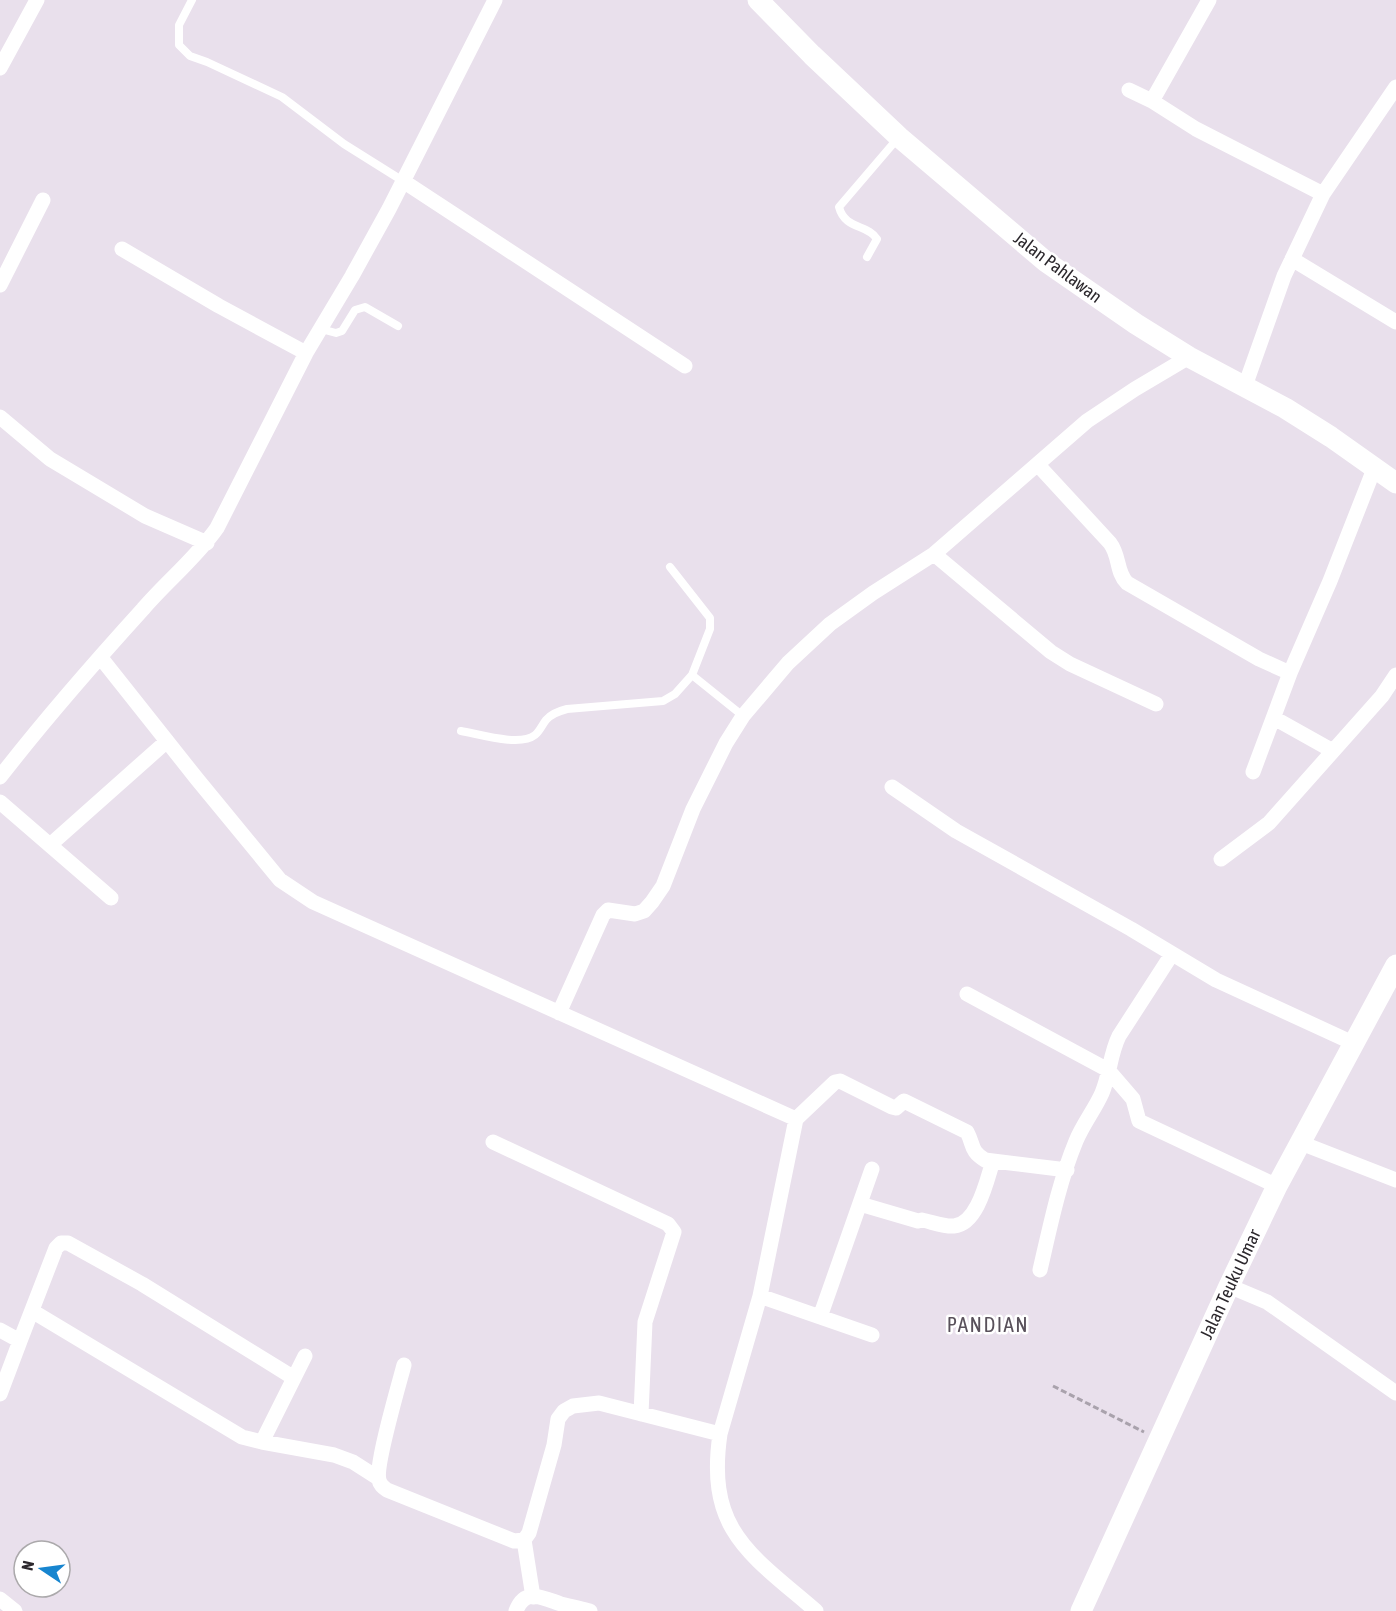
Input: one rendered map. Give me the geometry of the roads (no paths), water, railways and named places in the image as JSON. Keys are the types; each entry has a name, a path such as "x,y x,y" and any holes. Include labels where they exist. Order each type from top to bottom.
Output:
{"main road":[{"name":"Jalan Pahlawan","path":"758,0 812,55 899,137 1045,261 1136,324 1189,357 1285,408 1396,483"},
{"name":"Jalan Teuku Umar","path":"1081,1611 1277,1186 1396,965"}],"street":[{"path":"0,68 37,0"},
{"path":"0,777 31,736 144,608 207,543 231,504 306,353 352,276 403,181 495,0"},
{"path":"1152,100 1209,0"},
{"path":"1245,386 1284,276 1323,194 1396,87"},
{"path":"1129,90 1152,100 1196,129 1323,194"},
{"path":"403,181 685,366"},
{"path":"0,285 43,200"},
{"path":"122,249 219,306 306,353"},
{"path":"1292,259 1396,322"},
{"path":"559,1013 603,915 608,910 634,915 644,911 663,886 693,809 726,743 743,716 788,663 830,624 934,554 1087,421 1189,357"},
{"path":"0,417 50,459 145,516 207,543"},
{"path":"1038,465 1110,543 1116,551 1122,578 1127,583 1251,654 1290,673"},
{"path":"1253,771 1290,673 1330,581 1374,469"},
{"path":"934,554 1052,652 1070,664 1156,704"},
{"path":"101,657 280,880 296,892 313,902 796,1119"},
{"path":"1221,860 1269,822 1382,696 1396,675"},
{"path":"1274,718 1333,751"},
{"path":"50,845 167,741"},
{"path":"892,787 956,831 1216,980 1353,1043"},
{"path":"0,802 111,898"},
{"path":"1040,1270 1066,1170 1077,1139 1101,1094 1113,1049 1172,954"},
{"path":"967,994 1108,1070 1133,1099 1139,1121 1277,1186"},
{"path":"816,1611 753,1557 730,1527 723,1513 717,1483 720,1434 760,1296 796,1119 835,1082 840,1081 892,1107 896,1108 904,1101 967,1131 977,1155 985,1160 1066,1170"},
{"path":"493,1142 668,1224 674,1232 645,1322 640,1414"},
{"path":"1300,1143 1396,1180"},
{"path":"860,1204 918,1221 953,1227 961,1225 975,1211 993,1161"},
{"path":"820,1317 872,1169"},
{"path":"0,1394 56,1248 61,1243 68,1243 142,1284 294,1378"},
{"path":"1229,1286 1267,1302 1396,1393"},
{"path":"760,1296 872,1335"},
{"path":"32,1311 242,1437 334,1455 353,1462 378,1478"},
{"path":"0,1330 20,1341"},
{"path":"262,1442 305,1356"},
{"path":"404,1365 378,1478 381,1486 514,1542 524,1540 529,1533 554,1445 558,1419 573,1406 599,1403 720,1434"},
{"path":"524,1540 533,1597"},
{"path":"516,1611 519,1603 525,1597 540,1596 590,1611"},
{"path":"0,1599 15,1611"}],"lane":[{"path":"192,0 179,25 179,45 190,56 282,97 344,144 403,181"},
{"path":"867,257 877,239 874,234 846,220 839,207 899,137"},
{"path":"321,329 336,333 342,332 355,310 365,307 398,326"},
{"path":"461,731 519,741 537,734 547,718 558,711 663,701 675,694 692,675 711,623 710,618 670,567"},
{"path":"692,675 743,716"}],"district":[{"name":"PANDIAN","path":"988,1324"}]}
